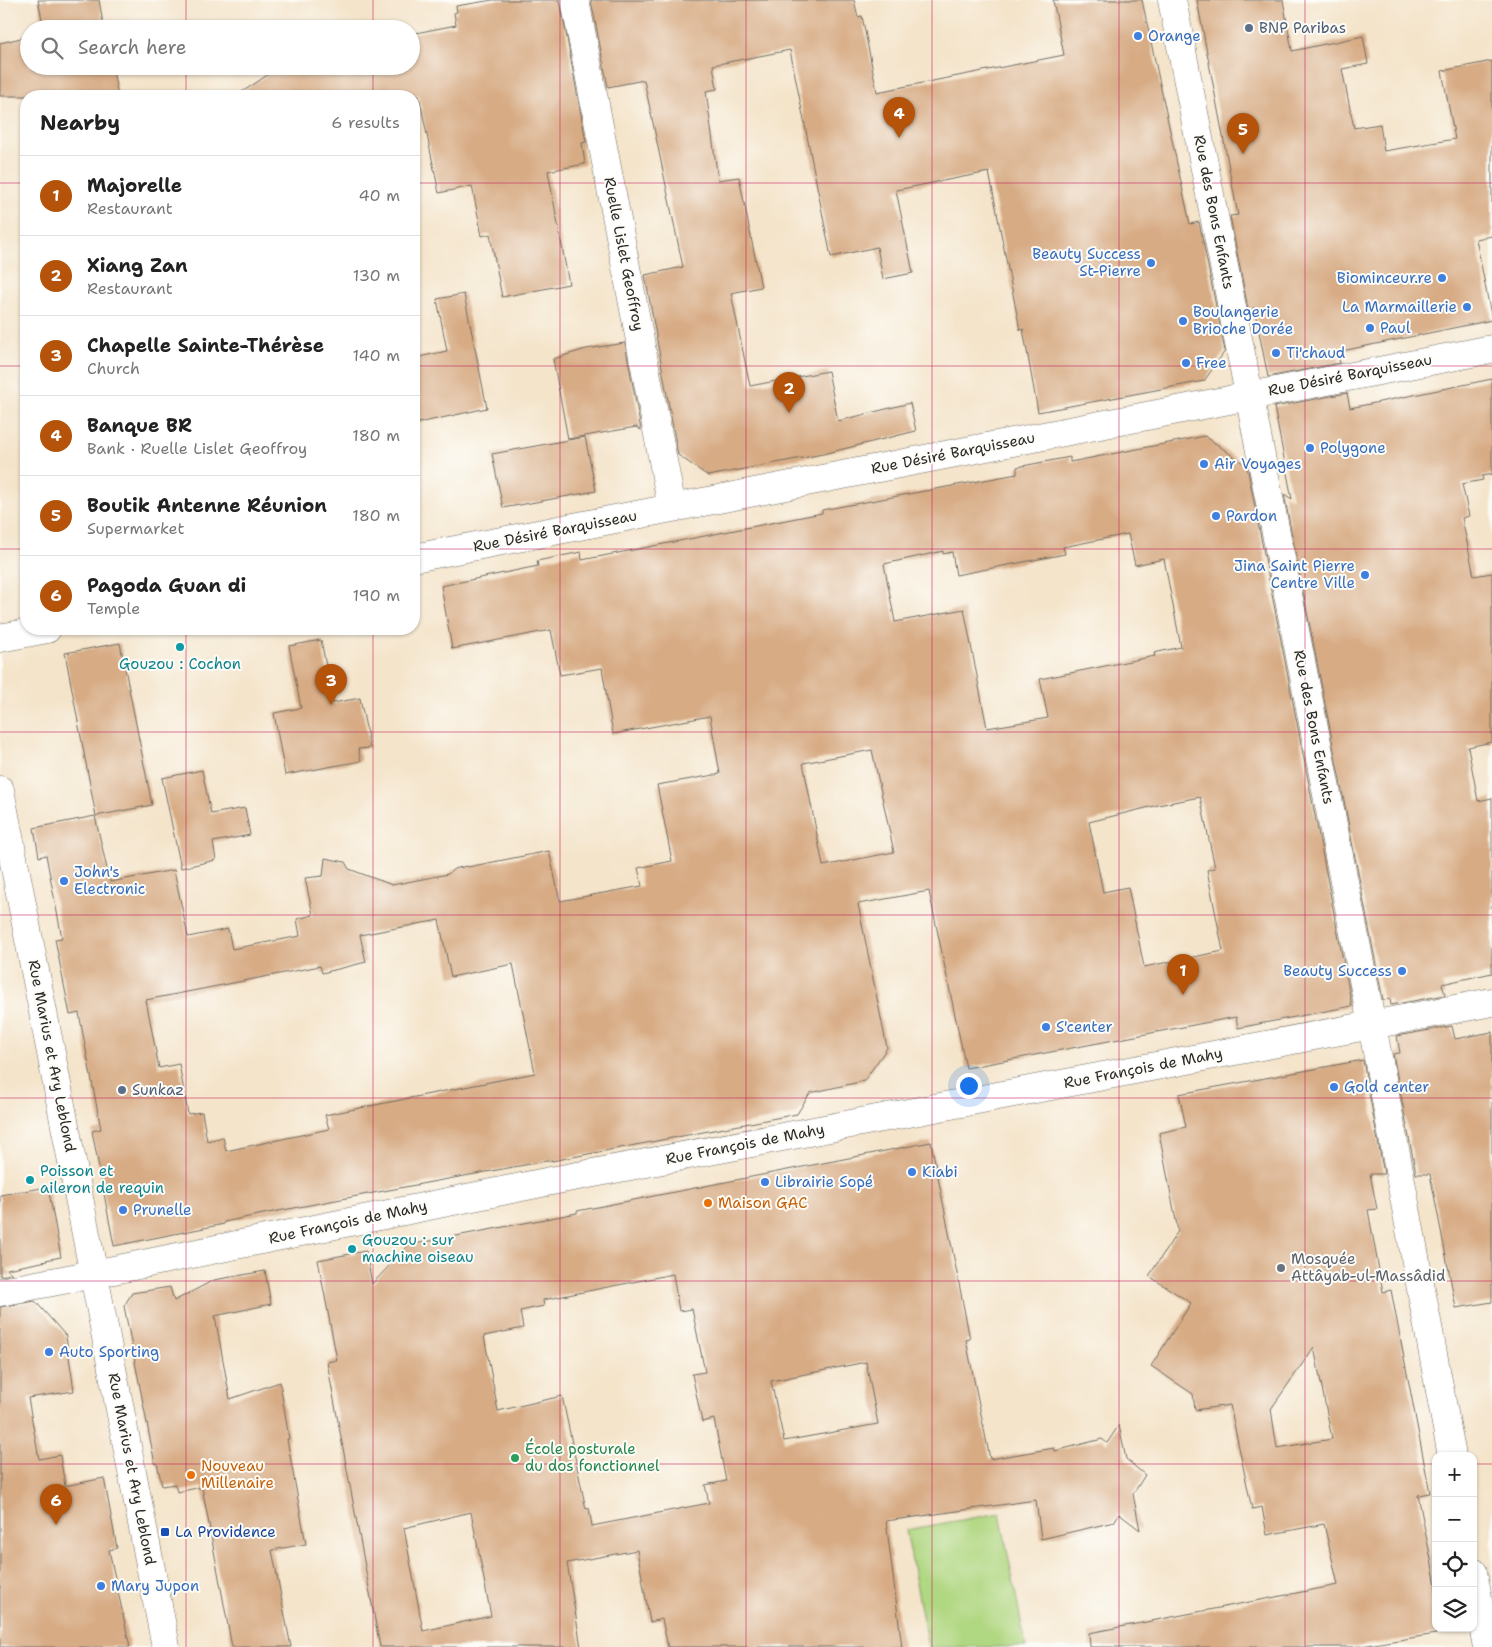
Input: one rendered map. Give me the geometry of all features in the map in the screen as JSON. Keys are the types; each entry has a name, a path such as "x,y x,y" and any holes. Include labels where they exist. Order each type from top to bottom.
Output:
{"street":[{"name":"Ruelle Lislet Geoffroy","path":"575,0 672,508"},
{"name":"Rue des Bons Enfants","path":"1172,0 1372,1024 1451,1452"},
{"name":"Rue Désiré Barquisseau","path":"420,557 1492,348"},
{"path":"0,638 20,634"},
{"name":"Rue Marius et Ary Leblond","path":"0,790 166,1647"},
{"name":"Rue François de Mahy","path":"0,1292 536,1184 1492,1002"},
{"path":"1476,1587 1487,1647"}],"green space":[{"path":"1000,1513 1026,1647 928,1647 906,1530"}],"building":[{"path":"38,0 99,0 102,20 42,20"},
{"path":"493,0 560,0 586,142 582,143 585,164 548,171 569,284 502,297 490,234 482,236 472,186 439,193 420,101 420,90 245,90 268,75 420,75 420,32 456,25 454,13 457,12 456,6"},
{"path":"591,0 854,0 858,17 862,16 877,92 1064,55 1053,0 1142,0 1190,224 1199,222 1225,351 1204,381 1038,412 1023,329 1020,330 989,172 896,190 913,273 883,279 877,247 831,257 790,50 713,65 717,89 706,91 718,180 739,177 761,287 731,293 750,386 828,371 838,421 910,403 916,431 823,454 708,476 678,455 645,275 683,267 644,80 608,87"},
{"path":"1197,0 1283,0 1292,51 1363,36 1368,64 1342,69 1354,128 1380,124 1384,151 1455,139 1442,71 1492,61 1492,236 1476,239 1492,320 1337,352 1340,363 1268,377 1254,307 1249,314 1230,216 1238,215"},
{"path":"20,38 20,75 114,75 117,90 20,90 20,96 0,96 0,43"},
{"path":"464,294 487,408 420,423 420,357 447,351 437,299"},
{"path":"625,343 641,430 636,427 568,439 553,359 586,349"},
{"path":"1492,379 1492,474 1482,476 1483,480 1462,484 1469,516 1462,518 1474,576 1492,573 1492,742 1468,747 1478,801 1492,798 1492,973 1442,984 1445,995 1391,1005 1390,999 1383,1000 1284,494 1292,499 1274,407 1347,393 1350,408"},
{"path":"1205,436 1247,466 1352,1006 1238,1028 1236,1017 966,1068 929,891 858,904 887,1048 864,1081 810,1093 797,1114 273,1212 114,1246 92,1131 101,1129 79,1013 70,1015 55,939 62,938 46,855 39,857 34,828 95,816 110,882 174,870 188,937 228,929 232,949 300,936 297,919 313,915 305,878 323,876 325,858 345,862 349,869 392,885 448,874 454,869 467,866 549,851 560,901 642,886 638,868 672,861 657,785 720,774 710,716 613,734 602,668 560,675 551,630 452,649 441,586 538,566 537,561 581,552 582,560 822,513 822,510 1017,474 1017,467 1070,457 1070,462","holes":["1128,534 1135,565 1164,559 1181,647 1154,653 1155,656 1040,679 1048,718 987,728 964,609 895,622 884,564 943,551 943,554 952,552 956,575 1065,554 1063,547","872,750 894,852 823,866 803,763","1200,797 1215,868 1207,870 1223,951 1144,967 1128,887 1103,892 1089,822","439,920 451,977 513,964 535,1073 325,1115 329,1129 226,1151 223,1137 207,1141 202,1112 188,1114 179,1064 159,1068 146,1000 320,966 322,973 366,962 360,935"]},
{"path":"585,437 596,491 503,508 492,454"},
{"path":"321,640 333,703 360,698 370,748 358,749 361,761 285,775 274,713 301,708 289,646"},
{"path":"120,643 152,805 96,816 65,653"},
{"path":"202,770 211,814 245,808 250,835 213,842 216,860 181,868 162,778"},
{"path":"1452,1026 1455,1039 1492,1032 1492,1302 1456,1308 1430,1174 1416,1174 1393,1054 1400,1053 1397,1036"},
{"path":"1363,1060 1384,1174 1370,1174 1377,1209 1368,1210 1383,1292 1391,1290 1430,1493 1418,1495 1432,1565 1432,1632 1436,1632 1436,1634 1355,1647 1090,1647 1089,1633 1338,1585 1324,1524 1267,1535 1262,1507 1252,1509 1230,1405 1195,1410 1193,1394 1151,1366 1191,1303 1149,1276 1178,1231 1159,1133 1186,1127 1179,1094","holes":["1314,1347 1332,1439 1277,1448 1271,1409"]},
{"path":"931,1142 970,1339 966,1340 990,1459 1054,1448 1055,1451 1102,1439 1107,1443 1119,1425 1126,1459 1145,1475 1133,1494 1140,1530 1119,1514 1114,1522 1041,1539 1036,1500 886,1521 902,1647 668,1647 662,1619 650,1622 637,1550 567,1563 581,1647 380,1647 327,1362 337,1360 318,1260 366,1251 372,1284 409,1245 577,1213 577,1211","holes":["673,1274 679,1311 692,1309 705,1372 692,1374 702,1422 714,1419 726,1481 705,1485 709,1503 592,1526 589,1508 586,1509 562,1396 498,1411 484,1336 523,1328 520,1311 544,1306 543,1300","866,1362 878,1424 784,1441 771,1381","471,1512 491,1616 423,1631 404,1528"]},
{"path":"48,1187 61,1257 7,1269 12,1274 0,1276 0,1195"},
{"path":"265,1271 271,1304 215,1316 230,1399 280,1382 289,1439 287,1439 306,1544 272,1550 291,1647 232,1647 202,1487 177,1492 175,1484 162,1486 157,1463 155,1464 124,1306 132,1293 170,1287 174,1301 214,1280"},
{"path":"35,1301 66,1336 74,1391 28,1398 39,1459 60,1455 65,1486 104,1478 117,1548 109,1550 130,1647 0,1647 0,1307"}],"place":[{"name":"BNP Paribas","path":"1249,28"},
{"name":"Orange","path":"1138,36"},
{"name":"Banque BR","path":"899,138"},
{"name":"Boutik Antenne Réunion","path":"1243,154"},
{"name":"Beauty Success St-Pierre","path":"1151,263"},
{"name":"Biominceur.re","path":"1442,278"},
{"name":"La Marmaillerie","path":"1467,307"},
{"name":"Boulangerie Brioche Dorée","path":"1183,321"},
{"name":"Paul","path":"1370,328"},
{"name":"Ti'chaud","path":"1276,353"},
{"name":"Free","path":"1186,363"},
{"name":"Xiang Zan","path":"789,413"},
{"name":"Polygone","path":"1310,448"},
{"name":"Air Voyages","path":"1204,464"},
{"name":"Pardon","path":"1216,516"},
{"name":"Jina Saint Pierre Centre Ville","path":"1365,575"},
{"name":"Gouzou : Cochon","path":"180,647"},
{"name":"Chapelle Sainte-Thérèse","path":"331,705"},
{"name":"John's Electronic","path":"64,881"},
{"name":"Beauty Success","path":"1402,971"},
{"name":"Majorelle","path":"1183,995"},
{"name":"S'center","path":"1046,1027"},
{"name":"Gold center","path":"1334,1087"},
{"name":"Sunkaz","path":"122,1090"},
{"name":"Kiabi","path":"912,1172"},
{"name":"Poisson et aileron de requin","path":"30,1180"},
{"name":"Librairie Sopé","path":"765,1182"},
{"name":"Maison GAC","path":"708,1203"},
{"name":"Prunelle","path":"123,1210"},
{"name":"Gouzou : sur machine oiseau","path":"352,1249"},
{"name":"Mosquée Attâyab-ul-Massâdid","path":"1281,1268"},
{"name":"Auto Sporting","path":"49,1352"},
{"name":"École posturale du dos fonctionnel","path":"515,1458"},
{"name":"Nouveau Millenaire","path":"191,1475"},
{"name":"Pagoda Guan di","path":"56,1525"},
{"name":"La Providence","path":"165,1532"},
{"name":"Mary Jupon","path":"101,1586"}]}
